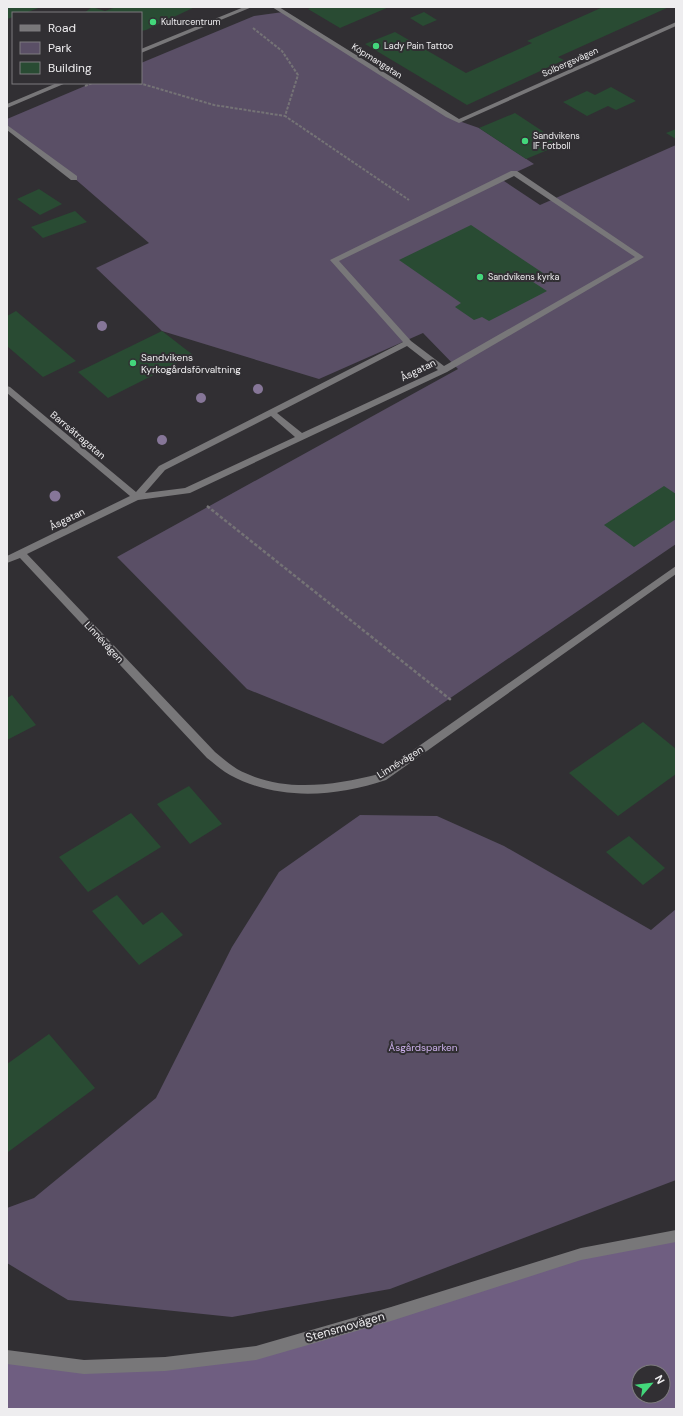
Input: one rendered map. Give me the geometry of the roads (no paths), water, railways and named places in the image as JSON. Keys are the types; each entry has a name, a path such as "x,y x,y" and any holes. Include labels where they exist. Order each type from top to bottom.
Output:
{"street":[{"path":"142,51 249,7"},
{"name":"Köpmangatan","path":"275,7 448,116 459,121 472,116"},
{"name":"Solbergsvägen","path":"472,116 676,24"},
{"path":"7,106 61,84"},
{"path":"7,127 74,178"},
{"path":"408,343 334,260 514,173 640,257 444,370"},
{"name":"Åsgatan","path":"7,560 136,497 187,491 444,370 408,343 162,468 136,497"},
{"name":"Barrsätragatan","path":"7,389 136,497"},
{"path":"271,412 302,438"},
{"name":"Linnévägen","path":"22,553 211,755 241,775 266,784 294,790 321,790 350,786 382,776 676,569"},
{"name":"Stensmovägen","path":"7,1356 84,1367 165,1364 256,1353 391,1314 581,1254 676,1236"}],"place":[{"name":"Kulturcentrum","path":"153,22"},
{"name":"Lady Pain Tattoo","path":"376,46"},
{"name":"Sandvikens IF Fotboll","path":"525,141"},
{"name":"Sandvikens kyrka","path":"480,277"},
{"name":"Sandvikens Kyrkogårdsförvaltning","path":"133,363"}],"park label":[{"name":"Åsgårdsparken","path":"423,1047"}]}
